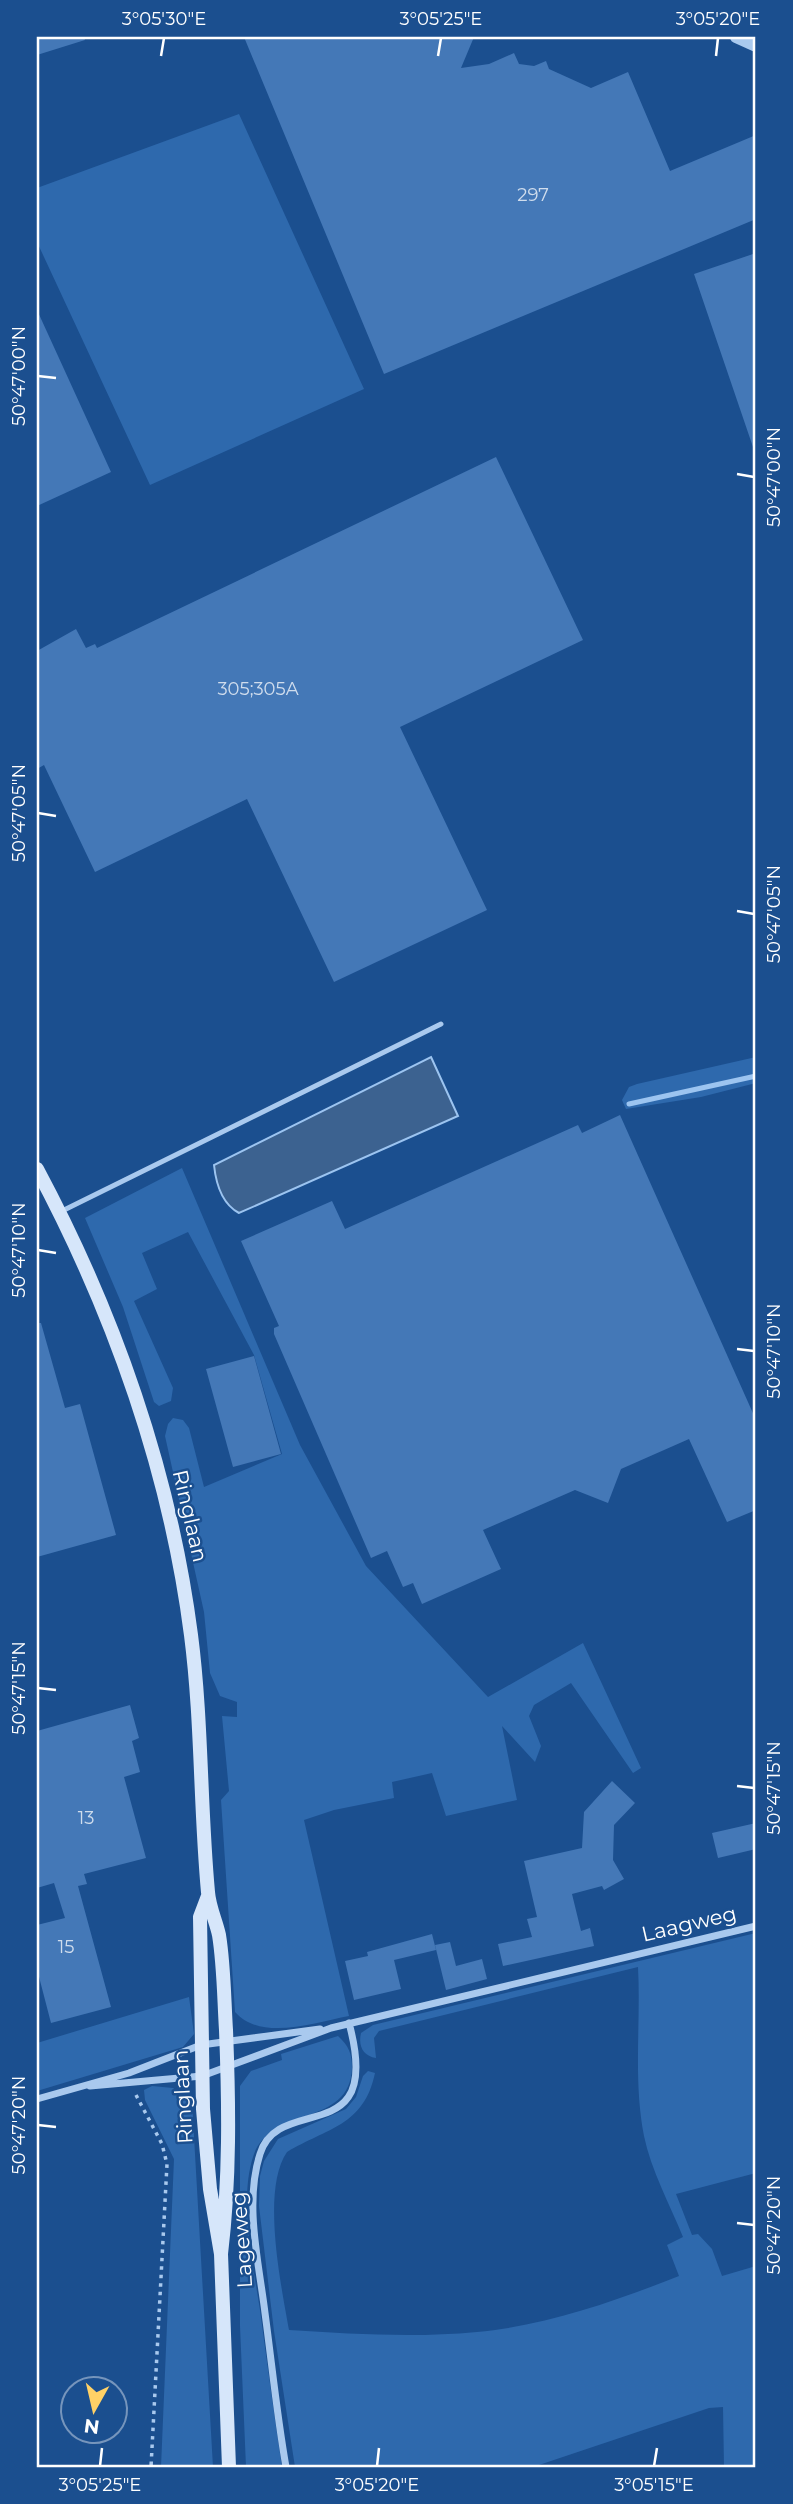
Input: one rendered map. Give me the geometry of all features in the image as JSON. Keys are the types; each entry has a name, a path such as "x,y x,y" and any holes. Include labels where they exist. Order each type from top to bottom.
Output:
{"main road":[{"name":"Ringlaan","path":"37,1169 42,1193 59,1213 126,1367 154,1458 176,1545 195,1674 208,1896 219,1934 228,2067 228,2201 221,2254"},
{"name":"Ringlaan","path":"208,1896 200,1917 202,2076 210,2189 221,2254 229,2467"}],"street":[{"path":"736,37 756,46"},
{"name":"Laagweg","path":"349,2023 756,1926"},
{"path":"90,2086 202,2076 349,2023"},
{"name":"Lageweg","path":"286,2467 254,2220 255,2176 260,2152 268,2138 282,2127 321,2117 341,2106 355,2086 358,2059 349,2023"},
{"path":"37,2099 90,2086 201,2045 226,2039 331,2028"}],"lane":[{"path":"59,1213 441,1024"}],"path":[{"path":"132,2083 162,2144 167,2164 151,2467"}],"shaded area":[{"path":"239,114 364,389 150,485 37,242 37,188"},
{"path":"431,1057 458,1116 239,1213 224,1199 214,1165"},
{"path":"756,1057 756,1083 701,1097 626,1109 622,1100 629,1087 637,1084"},
{"path":"182,1168 300,1445 366,1566 488,1697 583,1643 641,1768 633,1773 571,1683 534,1705 529,1716 541,1746 535,1762 502,1726 517,1800 446,1816 432,1773 392,1782 394,1798 334,1810 304,1820 349,2016 305,2025 274,2028 259,2026 246,2021 235,2012 221,1800 229,1791 222,1716 237,1717 237,1702 220,1696 210,1673 204,1612 165,1436 168,1424 173,1418 183,1420 189,1428 204,1487 282,1454 254,1355 188,1232 142,1253 157,1289 134,1301 173,1388 171,1401 159,1406 154,1402 123,1307 85,1218"},
{"path":"756,1933 756,2173 676,2194 692,2235 698,2234 712,2249 722,2276 756,2266 756,2467 724,2467 723,2407 709,2408 533,2467 295,2467 274,2331 259,2206 260,2176 264,2161 278,2139 346,2109 356,2097 363,2076 368,2071 375,2073 370,2091 353,2115 287,2152 279,2169 275,2190 275,2238 289,2330 406,2335 502,2329 580,2311 679,2276 667,2245 683,2237 651,2162 641,2115 638,2073 638,1967 379,2031 374,2038 376,2058 362,2050 361,2033 373,2025"},
{"path":"189,1997 194,2034 183,2047 37,2091 37,2043"},
{"path":"338,2036 349,2050 351,2058 348,2087 338,2100 324,2109 275,2130 262,2141 253,2157 249,2174 249,2233 282,2467 246,2467 240,2326 240,2086 251,2071 282,2060 281,2054"},
{"path":"152,2086 173,2088 192,2102 213,2467 161,2467 174,2159 145,2100 144,2090"}],"building":[{"path":"37,37 84,37 85,40 37,55"},
{"path":"244,37 474,37 461,68 489,64 514,53 519,64 534,66 546,61 549,69 591,88 628,72 670,171 756,135 756,219 384,374"},
{"path":"756,253 756,450 754,450 694,274"},
{"path":"37,310 111,472 37,506"},
{"path":"496,457 583,640 400,727 487,910 334,982 247,799 95,872 44,765 37,769 37,651 76,629 86,648 95,644 97,648"},
{"path":"620,1115 756,1420 756,1510 727,1522 689,1439 621,1469 608,1503 575,1490 483,1530 501,1569 422,1604 413,1583 403,1587 387,1551 371,1558 274,1334 274,1328 279,1326 241,1241 332,1201 345,1229 578,1125 582,1133"},
{"path":"37,1323 41,1323 65,1408 80,1404 116,1535 37,1557"},
{"path":"254,1356 281,1454 233,1467 206,1369"},
{"path":"130,1705 139,1738 132,1741 140,1772 124,1777 146,1858 84,1874 87,1884 78,1886 111,2007 51,2023 37,1969 37,1925 65,1918 54,1883 37,1888 37,1731"},
{"path":"612,1781 635,1803 614,1825 613,1860 624,1879 604,1890 602,1886 572,1894 581,1931 590,1928 594,1946 503,1966 498,1944 532,1937 527,1919 537,1917 524,1861 582,1848 584,1812"},
{"path":"756,1823 756,1849 718,1858 712,1833"},
{"path":"432,1934 436,1950 394,1960 401,1989 354,2000 345,1961"},
{"path":"450,1942 456,1966 482,1959 487,1979 446,1990 435,1945"}],"waterway":[{"path":"629,1104 756,1076"}]}
